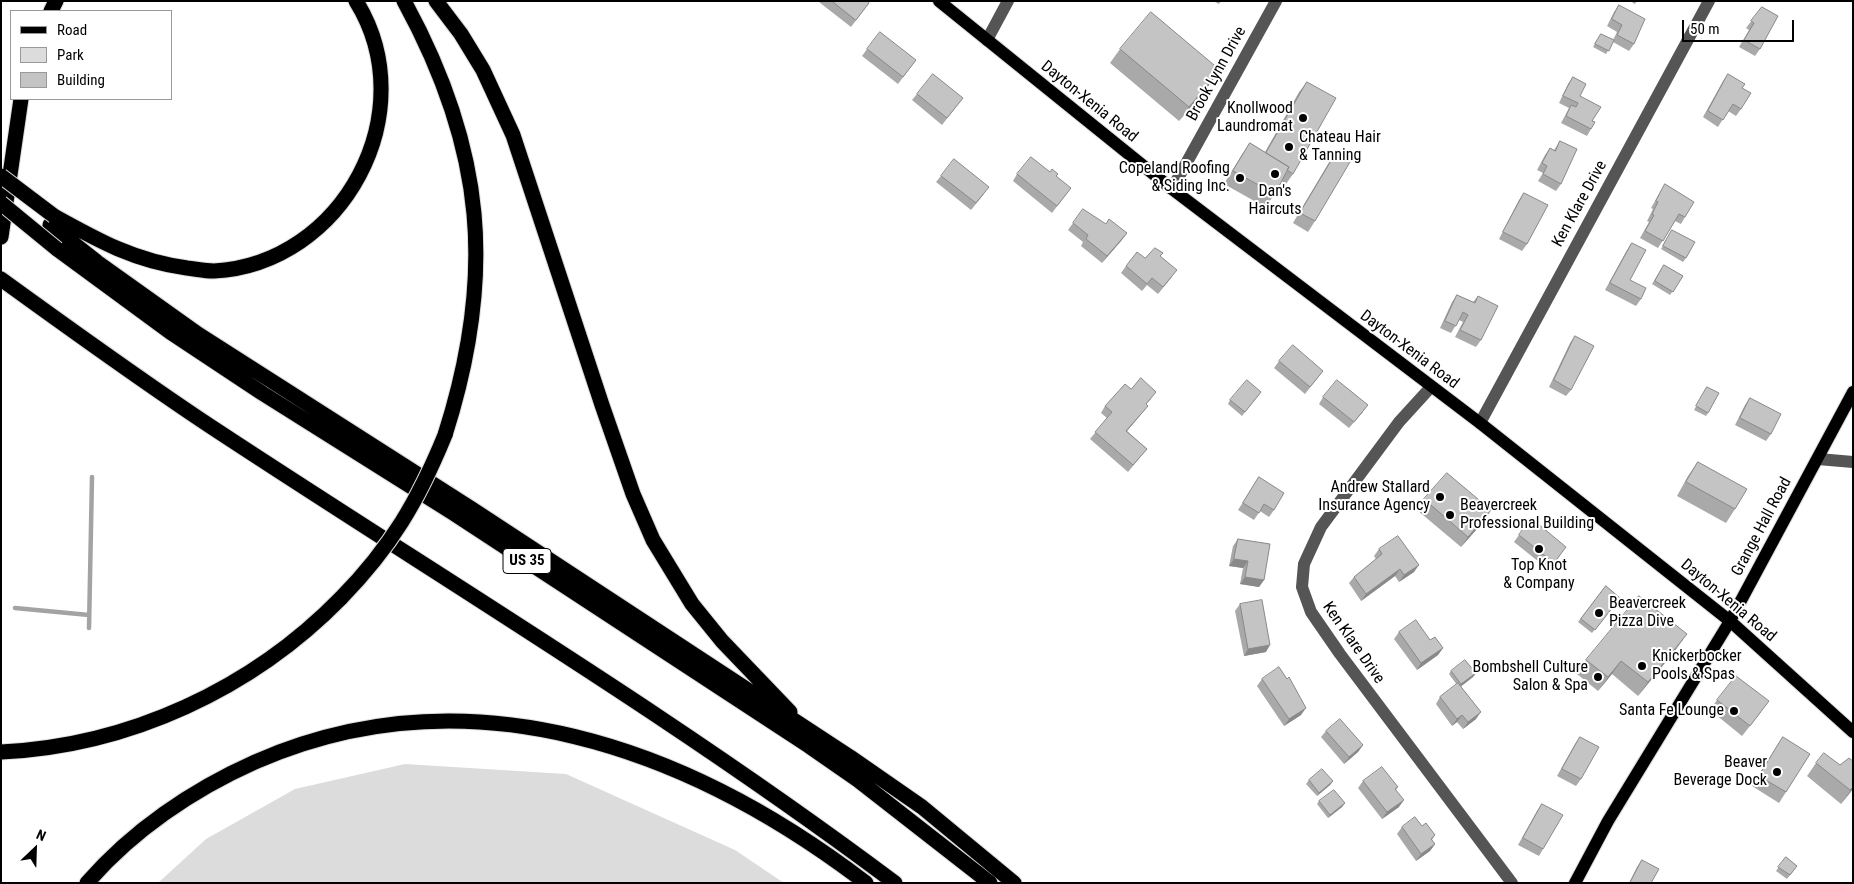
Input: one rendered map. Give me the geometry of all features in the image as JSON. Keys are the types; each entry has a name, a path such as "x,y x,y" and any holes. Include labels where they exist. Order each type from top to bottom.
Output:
{"highway":[{"path":"1,184 52,220 106,246 140,258 212,271 262,261 307,237 328,220 344,202 360,178 377,131 381,106 381,79 369,28 356,1"},
{"path":"1,752 84,741 115,733 197,702 255,669 281,652 341,598 376,560 407,516 428,476 445,435 464,368 476,280 474,216 463,144 452,104 425,40 404,1"},
{"path":"436,1 461,34 483,70 513,135 602,405 633,494 653,540 692,604 722,641 774,694 802,726"},
{"path":"1,237 21,100"},
{"path":"1,176 97,262 198,334 472,509 802,726 922,807 1014,883"},
{"name":"US 35","path":"1,203 57,249 170,332 262,393 453,513 809,746 858,780 990,883"},
{"path":"1,278 41,308 216,429 691,738 817,824 896,883"},
{"path":"87,883 126,844 150,824 186,799 239,769 287,750 337,735 373,727 446,720 488,721 544,729 615,748 659,763 692,776 760,810 812,843 866,883"}],"main road":[{"name":"Dayton-Xenia Road","path":"939,1 1172,190 1430,388 1480,423 1730,621 1853,732"},
{"name":"Grange Hall Road","path":"1575,883 1608,822 1730,621 1853,392"}],"street":[{"path":"987,40 1008,1"},
{"name":"Brook Lynn Drive","path":"1172,190 1276,1"},
{"name":"Ken Klare Drive","path":"1480,423 1709,1"},
{"name":"Ken Klare Drive","path":"1430,388 1399,422 1321,527 1304,564 1302,587 1311,612 1340,654 1512,883"},
{"path":"1818,459 1853,462"}],"green space":[{"path":"405,764 566,774 735,850 784,883 158,883 206,839 295,789"}],"building":[{"path":"832,1 868,1 869,3 856,20"},
{"path":"1619,5 1645,19 1634,44 1617,35 1622,25 1612,19"},
{"path":"1762,7 1778,16 1760,49 1744,40 1754,23 1751,21"},
{"path":"1151,12 1220,70 1189,107 1120,49"},
{"path":"880,32 916,60 903,77 867,49"},
{"path":"1601,34 1614,40 1609,51 1595,44"},
{"path":"933,74 963,98 947,118 917,94"},
{"path":"1728,74 1745,84 1742,88 1751,93 1741,109 1733,104 1723,120 1708,111"},
{"path":"1573,77 1586,84 1580,96 1601,107 1592,121 1595,122 1591,129 1566,116 1571,105 1576,107 1578,103 1563,96"},
{"path":"1307,82 1336,98 1293,174 1287,170 1289,167 1266,153"},
{"path":"1560,141 1577,149 1561,184 1543,174 1547,166 1542,163 1550,148 1555,151"},
{"path":"1250,143 1289,167 1275,194 1233,171"},
{"path":"1336,153 1350,162 1315,221 1300,213"},
{"path":"1031,157 1050,172 1052,169 1058,174 1056,176 1071,188 1057,206 1017,174"},
{"path":"954,159 989,187 976,203 941,176"},
{"path":"1665,184 1694,202 1685,217 1679,214 1663,241 1645,231 1654,215 1652,214 1658,202 1656,201"},
{"path":"1524,193 1548,205 1527,244 1503,232"},
{"path":"1083,209 1106,224 1109,219 1127,233 1107,256 1086,239 1088,235 1073,223"},
{"path":"1672,230 1695,242 1686,258 1663,246"},
{"path":"1632,243 1646,250 1630,280 1646,288 1641,299 1610,283"},
{"path":"1155,248 1163,253 1160,256 1177,270 1163,287 1152,278 1147,284 1126,266 1137,252 1145,258"},
{"path":"1664,265 1683,276 1673,292 1655,281"},
{"path":"1457,295 1475,303 1478,296 1498,306 1481,340 1460,330 1468,315 1463,312 1456,326 1445,321"},
{"path":"1575,336 1594,346 1571,390 1554,380"},
{"path":"1293,345 1323,371 1310,387 1279,361"},
{"path":"1141,378 1156,392 1146,404 1148,406 1126,431 1147,449 1133,465 1095,432 1112,412 1105,406 1125,384 1131,389"},
{"path":"1247,380 1261,392 1245,412 1230,400"},
{"path":"1337,380 1368,405 1354,422 1323,397"},
{"path":"1707,387 1719,393 1708,413 1696,406"},
{"path":"1750,398 1781,414 1771,434 1740,418"},
{"path":"1698,462 1747,489 1735,509 1686,482"},
{"name":"Beavercreek Professional Building","path":"1447,473 1491,510 1468,537 1424,499"},
{"path":"1259,477 1284,493 1274,510 1264,504 1259,513 1243,503"},
{"path":"1531,518 1566,547 1554,563 1519,535"},
{"path":"1398,536 1419,565 1404,575 1400,569 1366,594 1354,577 1382,554 1379,549"},
{"path":"1238,539 1270,544 1264,580 1245,577 1248,561 1234,559"},
{"path":"1606,586 1620,598 1595,630 1581,619"},
{"path":"1639,596 1687,634 1648,682 1621,661 1608,677 1586,660"},
{"path":"1262,600 1270,645 1248,649 1240,604"},
{"path":"1416,620 1430,640 1435,637 1443,648 1421,663 1399,632"},
{"path":"1465,660 1476,673 1461,684 1451,671"},
{"path":"1279,667 1287,679 1289,677 1306,708 1289,719 1262,679"},
{"path":"1736,676 1769,701 1750,726 1717,700"},
{"path":"1458,683 1481,712 1468,722 1462,715 1457,719 1440,697"},
{"path":"1340,719 1363,745 1349,757 1326,731"},
{"path":"1580,737 1599,747 1581,779 1562,769"},
{"path":"1783,737 1810,754 1786,792 1759,776"},
{"path":"1824,753 1840,765 1849,758 1853,761 1853,787 1850,790 1816,763"},
{"path":"1382,767 1398,787 1395,789 1404,800 1387,812 1363,781"},
{"path":"1322,769 1333,781 1319,793 1309,780"},
{"path":"1334,790 1345,803 1330,815 1319,801"},
{"path":"1542,804 1563,815 1543,849 1523,838"},
{"path":"1415,817 1422,826 1426,823 1435,835 1431,839 1435,844 1421,854 1402,827"},
{"path":"1786,857 1797,866 1790,875 1778,867"},
{"path":"1642,860 1659,869 1651,883 1630,883"}],"waterway":[{"path":"89,628 92,477"},
{"path":"15,608 89,615"}],"place":[{"name":"Knollwood Laundromat","path":"1303,118"},
{"name":"Chateau Hair & Tanning","path":"1289,147"},
{"name":"Dan's Haircuts","path":"1275,174"},
{"name":"Copeland Roofing & Siding Inc.","path":"1240,178"},
{"name":"Andrew Stallard Insurance Agency","path":"1440,497"},
{"name":"Beavercreek Professional Building","path":"1450,515"},
{"name":"Top Knot & Company","path":"1539,549"},
{"name":"Beavercreek Pizza Dive","path":"1599,613"},
{"name":"Knickerbocker Pools & Spas","path":"1642,666"},
{"name":"Bombshell Culture Salon & Spa","path":"1598,677"},
{"name":"Santa Fe Lounge","path":"1734,711"},
{"name":"Beaver Beverage Dock","path":"1777,772"}]}
